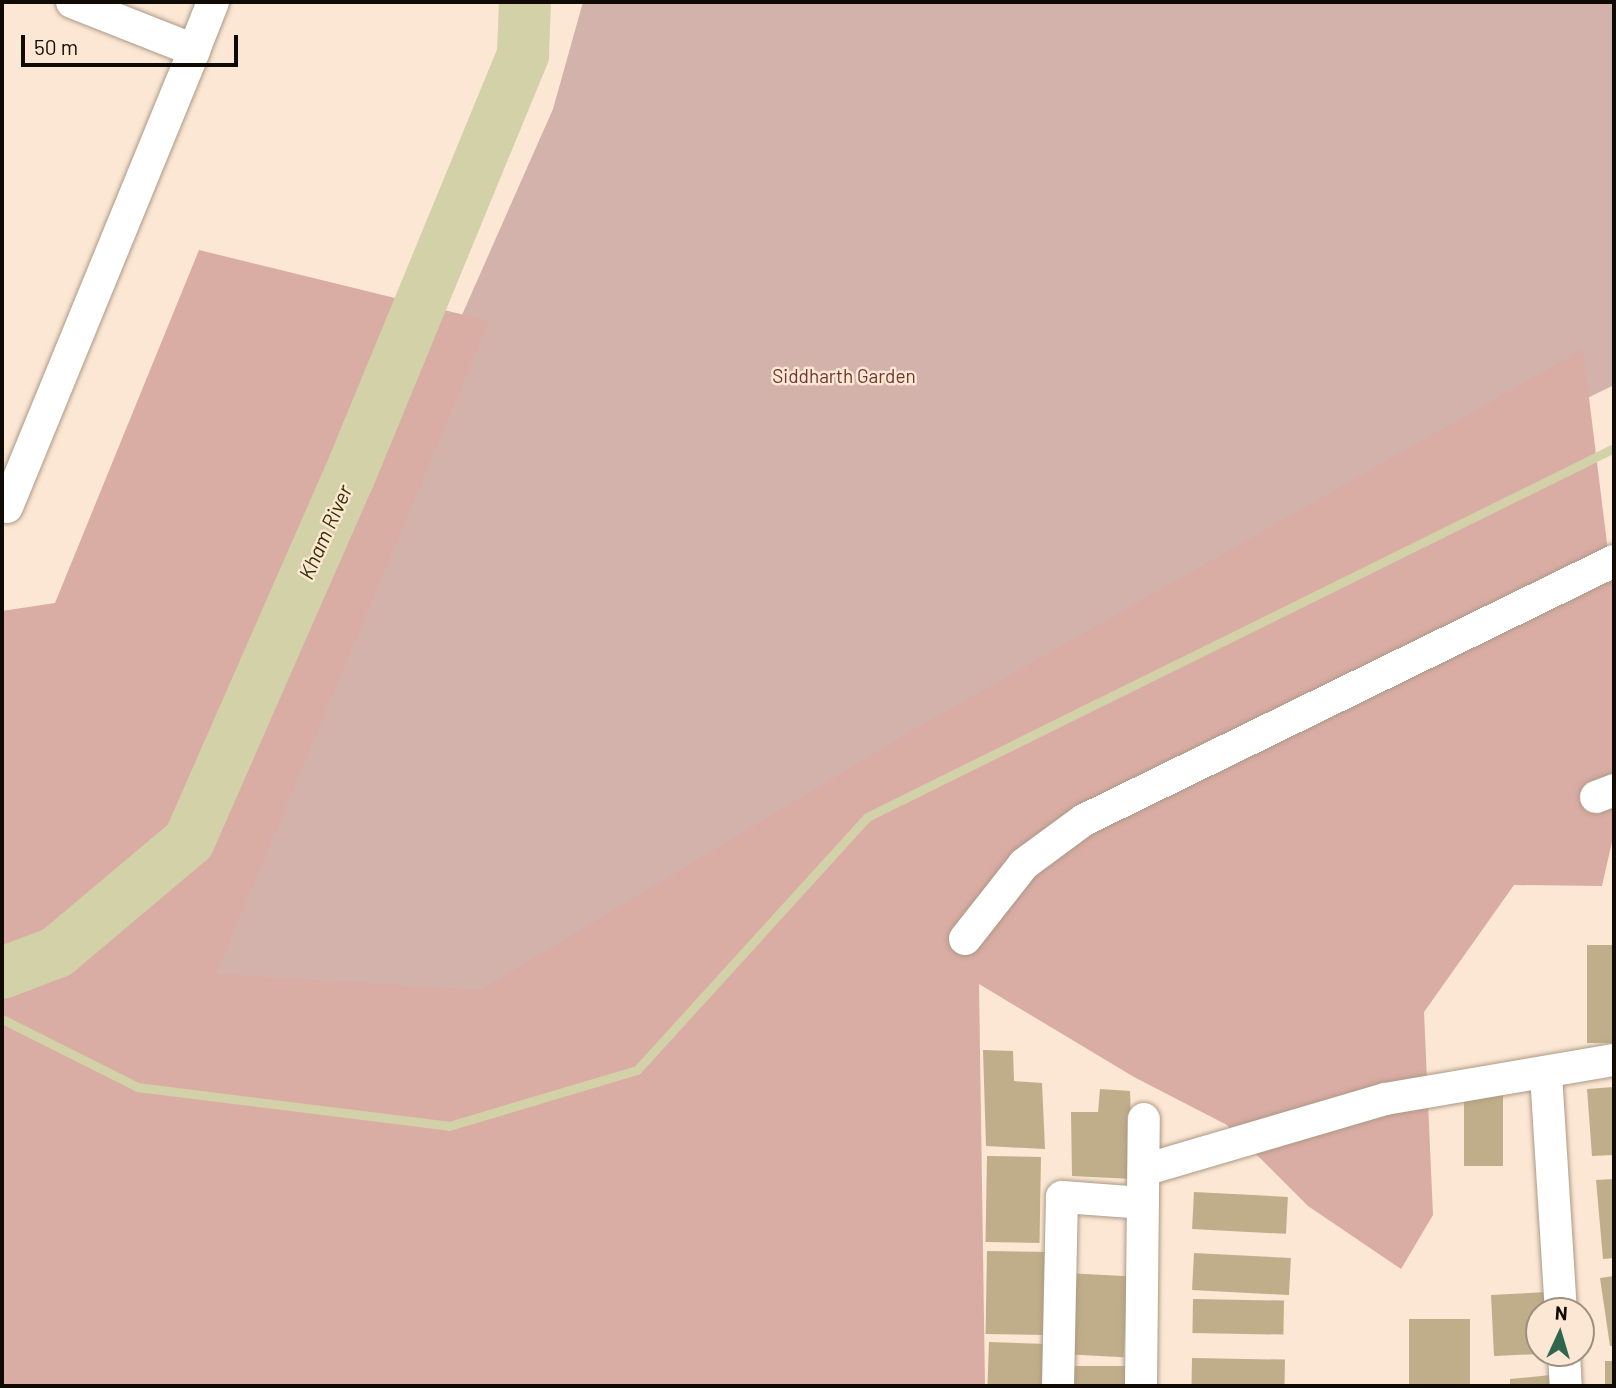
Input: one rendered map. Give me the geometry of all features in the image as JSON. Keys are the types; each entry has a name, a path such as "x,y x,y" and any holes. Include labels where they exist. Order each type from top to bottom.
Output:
{"street":[{"path":"72,2 194,50"},
{"path":"7,507 213,2"},
{"path":"965,939 1024,864 1084,820 1614,561"},
{"path":"1144,1170 1385,1099 1546,1074 1614,1060"},
{"path":"1546,1074 1560,1297"},
{"path":"1141,1386 1144,1119"},
{"path":"1058,1386 1062,1197 1143,1203"},
{"path":"1565,1367 1566,1386"}],"green space":[{"name":"Siddharth Garden","path":"583,2 1614,2 1614,385 1259,561 488,1043 133,1011 302,677 553,109"}],"shaded area":[{"path":"199,250 489,321 216,974 481,990 915,729 1583,349 1614,600 1614,833 1602,886 1514,885 1424,1012 1433,1215 1401,1269 1308,1206 1227,1125 1134,1077 979,984 985,1386 2,1386 2,611 55,603"}],"building":[{"path":"1587,945 1614,945 1614,1043 1587,1043"},
{"path":"983,1050 1013,1051 1014,1081 1042,1083 1045,1149 986,1146"},
{"path":"1614,1087 1614,1155 1592,1156 1587,1089"},
{"path":"1100,1089 1130,1091 1133,1179 1072,1176 1071,1112 1098,1112"},
{"path":"1464,1095 1503,1095 1503,1166 1464,1166"},
{"path":"987,1156 1041,1157 1039,1243 985,1242"},
{"path":"1614,1179 1614,1258 1603,1259 1596,1180"},
{"path":"1194,1192 1288,1197 1286,1234 1192,1229"},
{"path":"987,1251 1046,1252 1045,1335 986,1334"},
{"path":"1194,1253 1291,1258 1289,1295 1192,1290"},
{"path":"1066,1273 1128,1276 1124,1357 1062,1354"},
{"path":"1614,1276 1614,1346 1610,1346 1600,1278"},
{"path":"1547,1292 1547,1297 1525,1297 1525,1355 1494,1356 1491,1295"},
{"path":"1193,1299 1284,1301 1283,1335 1192,1333"},
{"path":"1409,1319 1470,1319 1470,1384 1409,1384"},
{"path":"989,1342 1047,1344 1045,1386 987,1386"},
{"path":"1192,1358 1285,1360 1285,1386 1192,1386"},
{"path":"1605,1361 1614,1361 1614,1386 1605,1386"},
{"path":"1065,1366 1128,1366 1128,1386 1065,1386"},
{"path":"1551,1375 1552,1386 1510,1386 1510,1379"}],"waterway":[{"name":"Kham River","path":"2,973 57,952 189,841 349,477 523,54 525,2"},
{"path":"2,1019 137,1087 449,1126 637,1070 867,817 1614,448"}]}
